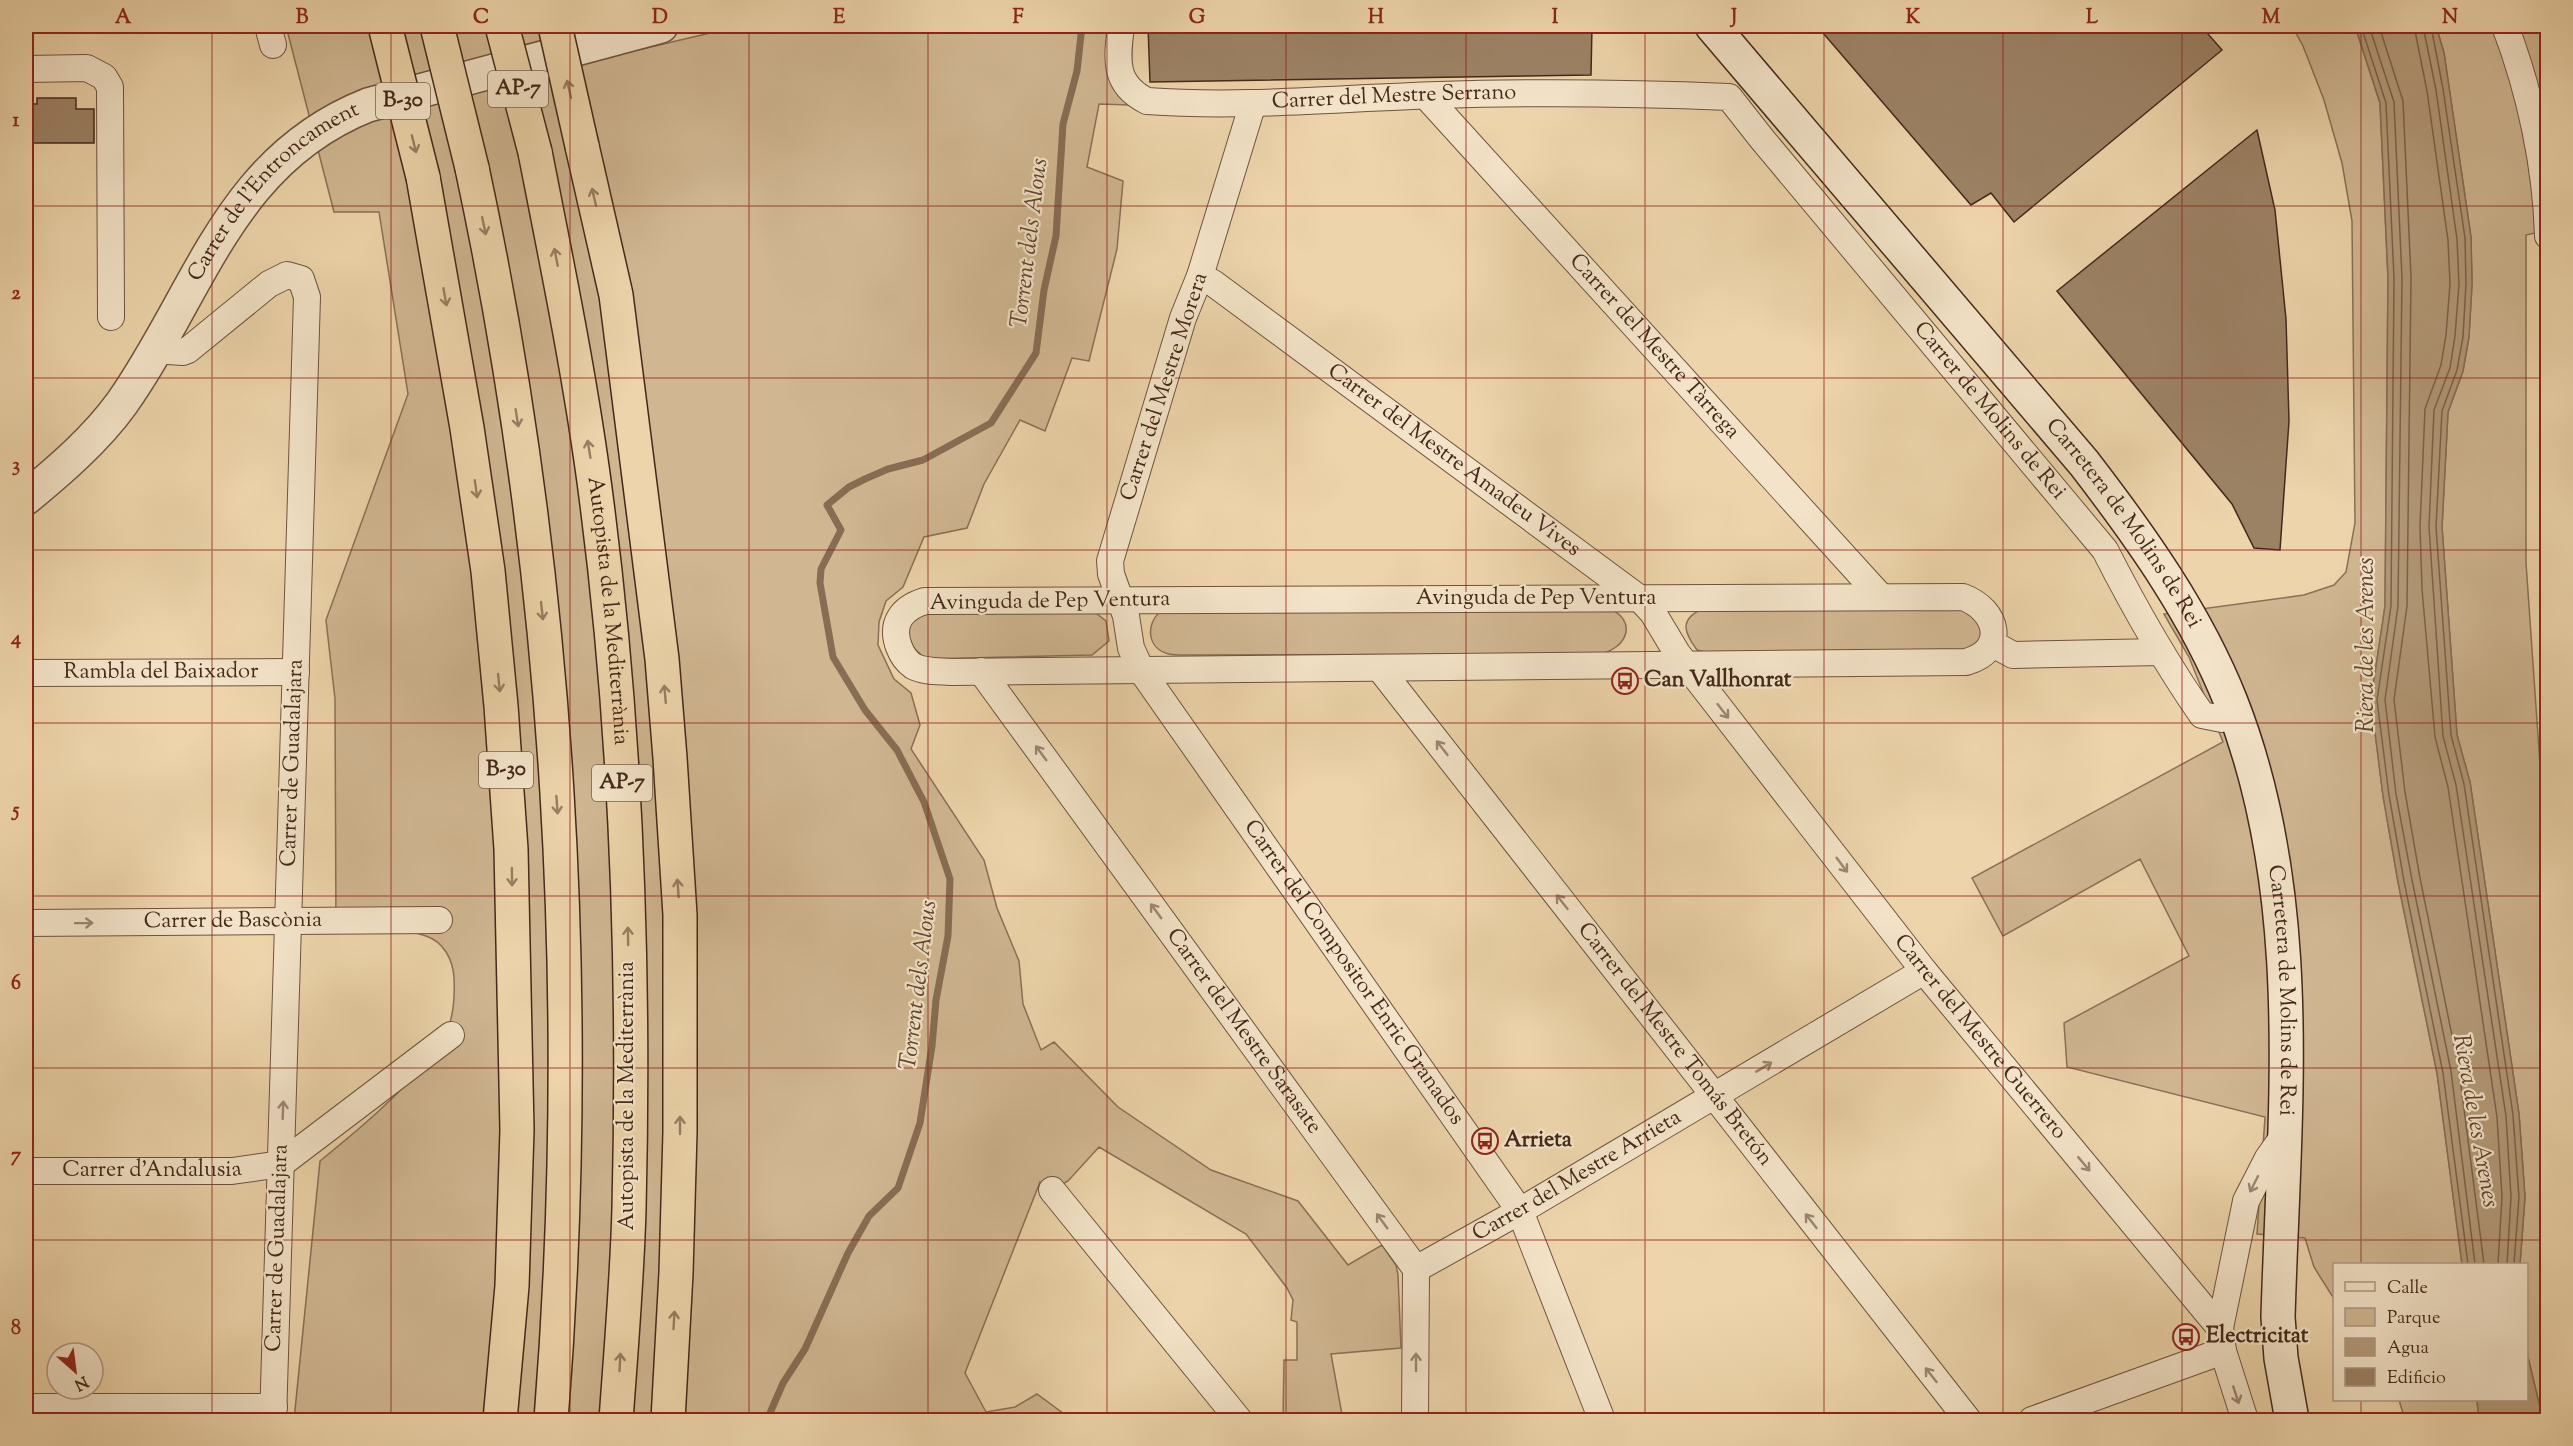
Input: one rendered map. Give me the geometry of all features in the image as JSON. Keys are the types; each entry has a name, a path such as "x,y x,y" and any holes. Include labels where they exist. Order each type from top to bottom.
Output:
{"highway":[{"name":"B-30","path":"385,26 423,177 468,428 488,571 501,706 510,837 518,1130 512,1286 500,1419"},
{"name":"AP-7","path":"437,26 472,168 496,281 531,507 547,657 559,837 565,980 564,1149 551,1420"},
{"name":"Autopista de la Mediterrània","path":"502,26 535,152 569,324 593,474 617,710 624,826 631,1086 629,1214 616,1420"},
{"path":"555,26 616,295 662,659 680,915 681,1108 676,1273 668,1420"}],"main road":[{"name":"Carrer de l'Entroncament","path":"26,498 103,426 133,385 207,255 245,198 296,147 345,114 368,105 661,26"},
{"name":"Carretera de Molins de Rei","path":"1712,26 2084,463 2116,504 2141,539 2183,607 2221,679 2252,762 2265,811 2281,915 2287,1005 2278,1317 2281,1358 2292,1420"}],"street":[{"name":"Carrer del Mestre Serrano","path":"1121,26 1118,50 1119,69 1131,93 1159,102 1253,103 1608,92 1729,97"},
{"path":"2505,26 2515,50 2538,146 2547,210 2547,236"},
{"path":"26,69 87,68 104,77 110,87 111,316"},
{"name":"Carrer del Mestre Tàrrega","path":"1426,96 1881,597"},
{"name":"Carrer de Molins de Rei","path":"1729,97 2105,550 2136,610 2202,715 2222,719 2236,717"},
{"name":"Carrer del Mestre Morera","path":"1141,670 1131,648 1126,616 1111,574 1110,561 1183,318 1200,276 1253,103"},
{"name":"Carrer de Guadalajara","path":"154,350 183,352 188,350 269,284 287,275 301,279 307,297 273,1414"},
{"name":"Carrer del Mestre Amadeu Vives","path":"1200,276 1213,283 1639,598 1653,614 1671,645 1687,664"},
{"name":"Avinguda de Pep Ventura","path":"1881,597 1963,597 1974,601 1982,607 1988,618 1994,633 1993,644 1986,653 1966,662 1687,664 1381,670 930,671 914,666 902,655 896,638 895,625 903,612 912,605 925,601 1881,597"},
{"path":"1993,644 2013,655 2161,652"},
{"name":"Carrer del Mestre Guerrero","path":"1687,664 1923,971 2221,1339 2245,1420"},
{"name":"Carrer del Compositor Enric Granados","path":"1141,670 1520,1211 1602,1420"},
{"name":"Carrer del Mestre Tomás Bretón","path":"1381,670 1968,1420"},
{"name":"Carrer del Mestre Sarasate","path":"981,671 1416,1269"},
{"name":"Rambla del Baixador","path":"26,673 296,672"},
{"name":"Carrer de Bascònia","path":"26,923 439,920"},
{"name":"Carrer del Mestre Arrieta","path":"1416,1269 1714,1097 1923,971"},
{"name":"Carrer d'Andalusia","path":"26,1171 232,1171 281,1164 451,1035"},
{"name":"Carretera de Molins de Rei","path":"2221,1339 2246,1201 2268,1158 2285,1134"},
{"path":"1052,1190 1239,1420"},
{"path":"1415,1420 1416,1269"},
{"path":"2032,1420 2221,1339"},
{"path":"26,1407 273,1414"}],"green space":[{"path":"286,26 596,26 592,29 599,59 740,26 1113,26 1130,105 1099,104 1087,167 1123,181 1117,249 1089,361 1072,358 1045,431 1020,420 984,484 967,528 924,537 903,587 886,601 879,622 878,645 894,679 911,693 920,725 911,749 984,860 997,908 1019,961 1023,1004 1041,1050 1054,1042 1118,1107 1211,1170 1298,1201 1348,1265 1382,1245 1396,1265 1401,1348 1331,1354 1343,1420 1283,1420 1284,1360 1297,1360 1297,1322 1291,1320 1293,1300 1287,1288 1246,1234 1099,1147 1068,1181 1052,1190 1040,1182 965,1373 986,1412 1015,1407 1037,1394 1064,1414 1055,1420 294,1420 320,1161 391,1100 442,1043 451,1018 454,986 453,971 446,952 438,943 426,936 393,930 336,931 335,699 326,620 408,394 379,212 334,212"},
{"path":"2292,26 2355,26 2380,103 2388,278 2385,606 2371,700 2383,796 2398,882 2437,1073 2462,1263 2333,1263 2333,1297 2314,1267 2305,1238 2257,1234 2265,1117 2067,1067 2064,1023 2189,956 2140,859 2003,936 1972,878 2223,742 2189,657 2164,614 2304,595 2334,585 2346,572 2355,523 2352,221 2342,163 2324,100 2303,46"},
{"path":"2436,26 2547,26 2547,230 2526,235 2526,563 2541,779 2548,820 2547,1420 2543,1420 2528,1357 2528,1263 2520,1263 2525,1197 2519,1114 2470,782 2457,735 2442,527 2448,412 2463,371 2469,337 2472,284 2471,237 2444,53"},
{"path":"1965,605 1976,618 1981,636 1973,648 1964,653 1709,653 1697,650 1689,638 1686,627 1690,618 1702,609"},
{"path":"1608,608 1623,619 1626,633 1617,646 1600,654 1176,655 1156,647 1151,636 1152,622 1161,611"},
{"path":"941,610 1092,610 1106,621 1109,641 1092,655 927,659 918,652 908,638 910,625 916,619"},
{"path":"2399,1401 2477,1401 2479,1420 2405,1420"}],"water":[{"name":"Riera de les Arenes","path":"2355,26 2436,26 2444,53 2471,237 2472,284 2469,337 2463,371 2448,412 2442,527 2457,735 2470,782 2519,1114 2525,1197 2520,1263 2462,1263 2437,1073 2398,882 2383,796 2371,700 2385,606 2388,278 2380,103"},
{"path":"2528,1357 2543,1420 2479,1420 2477,1401 2528,1401"}],"building":[{"path":"1148,26 1592,26 1591,75 1150,82"},
{"path":"1817,26 2201,26 2222,50 2014,222 1991,193 1971,205"},
{"path":"37,98 76,98 76,109 94,109 94,143 26,143 26,104 37,104"},
{"path":"2257,130 2275,210 2286,319 2289,421 2280,550 2254,548 2232,504 2057,291"}],"waterway":[{"name":"Torrent dels Alous","path":"767,1420 783,1383 805,1349 848,1253 869,1216 898,1188 920,1123 932,1046 936,1000 948,936 950,879 924,802 897,750 865,710 833,657 820,583 821,569 841,530 827,505 849,487 888,469 923,460 991,423 1036,353 1044,290 1056,236 1063,124 1077,71 1082,26"}],"place":[{"name":"Can Vallhonrat","path":"1625,681"},
{"name":"Arrieta","path":"1485,1141"},
{"name":"Electricitat","path":"2186,1337"}]}
